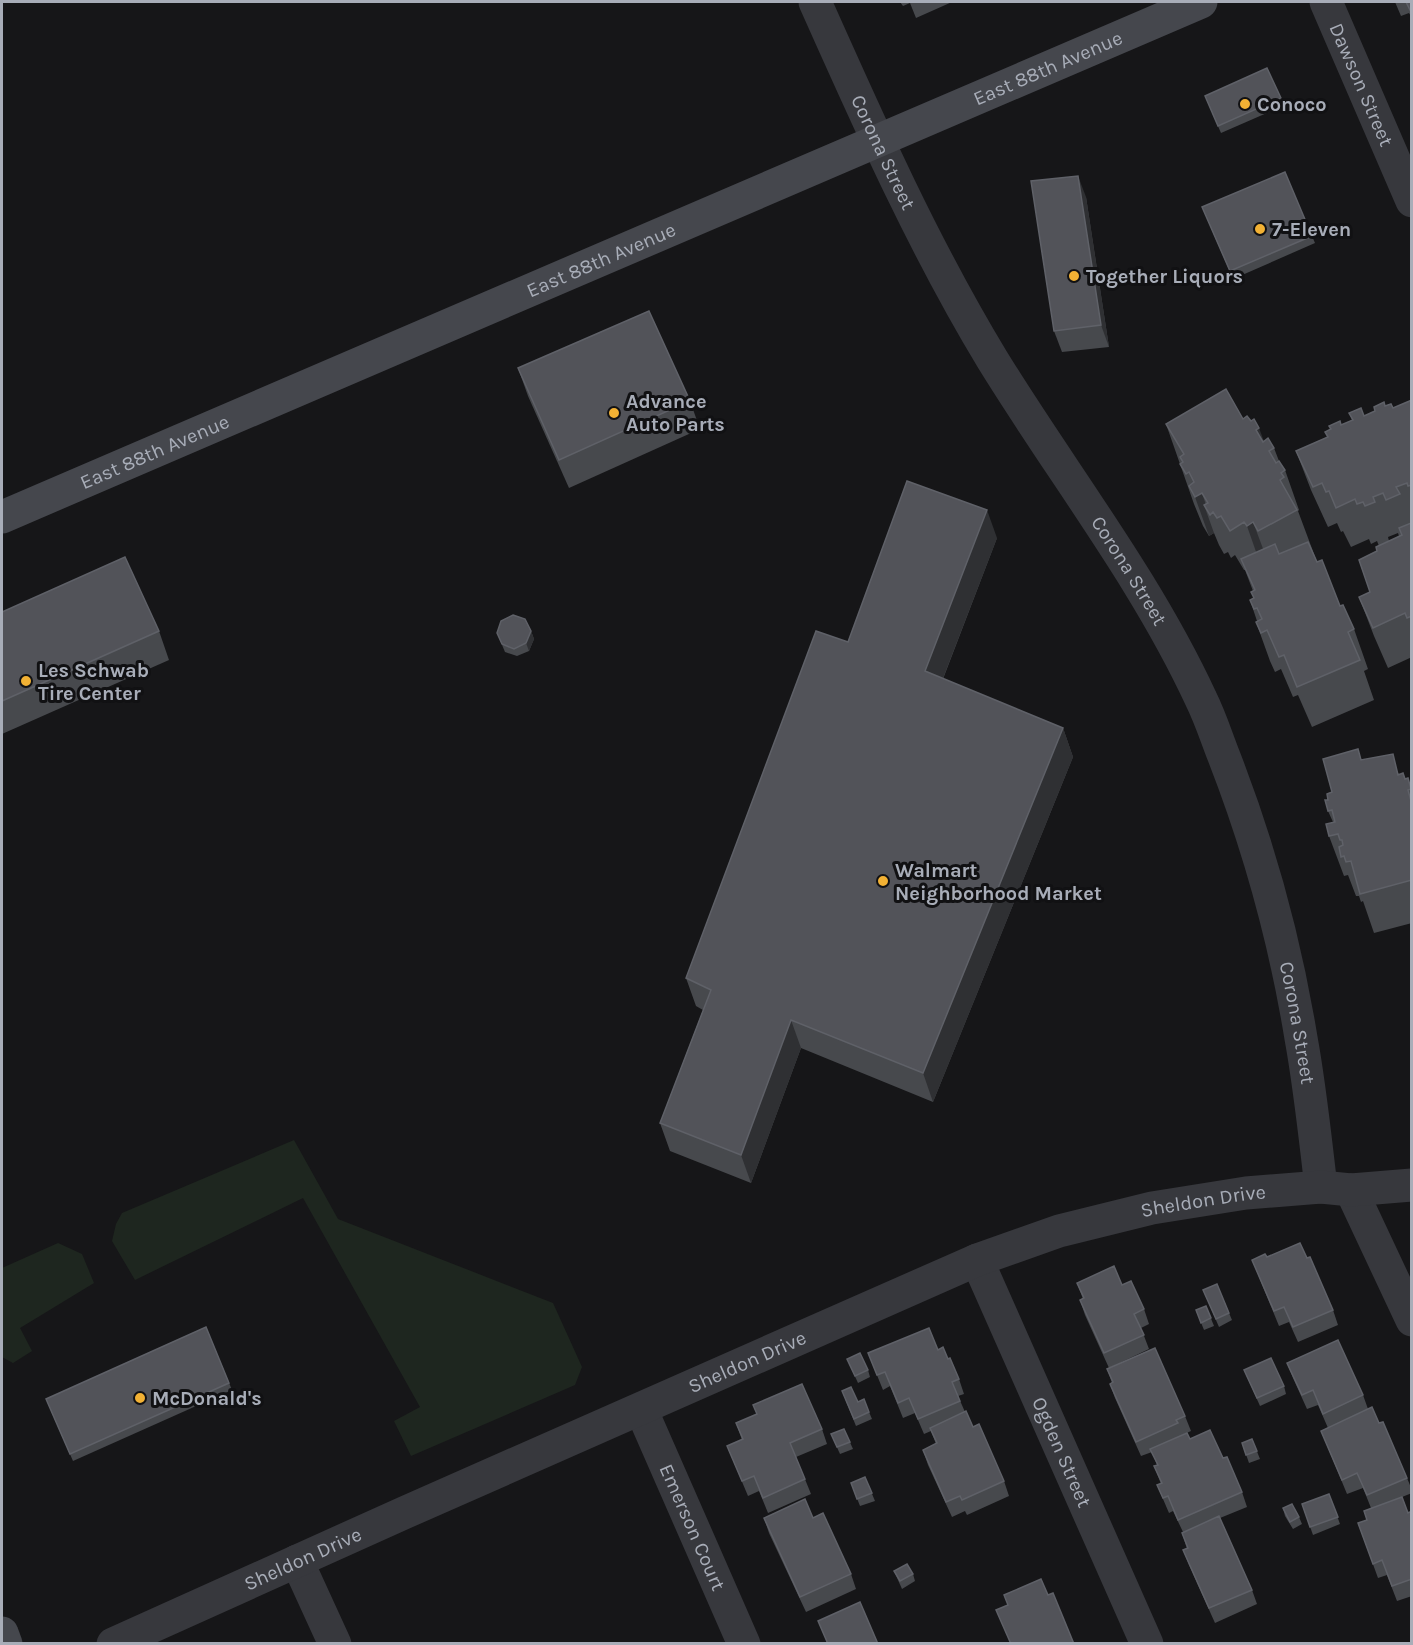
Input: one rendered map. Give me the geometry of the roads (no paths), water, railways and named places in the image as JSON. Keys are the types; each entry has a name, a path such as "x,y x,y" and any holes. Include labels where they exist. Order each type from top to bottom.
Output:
{"main road":[{"name":"East 88th Avenue","path":"2,517 1201,2"},
{"path":"2,1633 6,1644"}],"street":[{"name":"Corona Street","path":"815,2 877,142 956,296 1034,425 1156,612 1202,700 1241,799 1268,883 1336,1188 1412,1320"},
{"name":"Dawson Street","path":"1326,2 1412,201"},
{"name":"Sheldon Drive","path":"113,1644 977,1260 1059,1231 1152,1208 1246,1193 1412,1185"},
{"name":"Ogden Street","path":"977,1260 1147,1644"},
{"name":"Emerson Court","path":"641,1409 744,1644"},
{"path":"297,1561 335,1644"}],"place":[{"name":"Conoco","path":"1245,104"},
{"name":"7-Eleven","path":"1260,229"},
{"name":"Together Liquors","path":"1074,276"},
{"name":"Advance Auto Parts","path":"614,413"},
{"name":"Les Schwab Tire Center","path":"26,681"},
{"name":"Walmart Neighborhood Market","path":"883,881"},
{"name":"McDonald's","path":"140,1398"}]}
